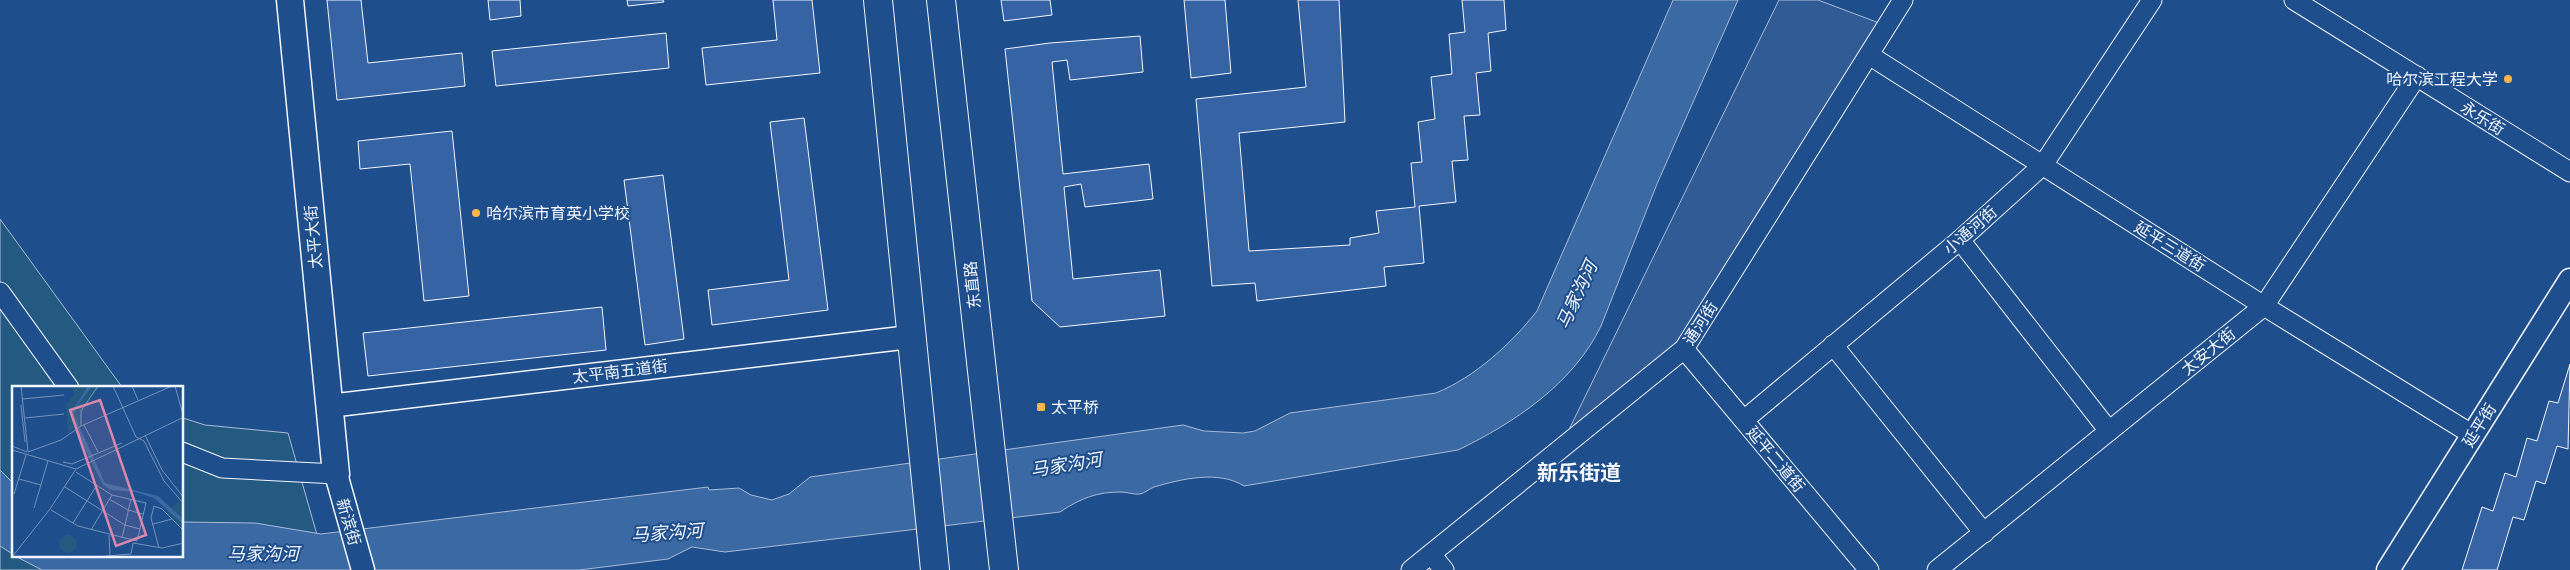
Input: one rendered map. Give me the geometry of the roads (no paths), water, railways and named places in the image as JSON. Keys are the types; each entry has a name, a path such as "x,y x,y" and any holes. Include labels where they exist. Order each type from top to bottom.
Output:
{"highway":[{"path":"878,0 910,337 921,422 935,564"},
{"name":"东直路","path":"941,0 1003,561"}],"main road":[{"name":"太平大街","path":"290,0 336,474"}],"street":[{"name":"通河街","path":"1411,570 1684,349 1903,0"},
{"name":"小通河街","path":"1744,420 1960,240 2042,165 2152,0"},
{"name":"永乐街","path":"2294,0 2570,172"},
{"name":"延平三道街","path":"1868,54 2264,306 2473,435"},
{"name":"太安大街","path":"1937,570 2264,306 2417,76"},
{"path":"1960,240 2109,431"},
{"name":"延平街","path":"2388,570 2570,280"},
{"path":"0,292 68,386"},
{"name":"太平南五道街","path":"329,406 910,337"},
{"path":"1833,344 1984,533"},
{"name":"延平二道街","path":"1684,349 1869,570"},
{"path":"184,453 222,468 336,474"},
{"name":"新滨街","path":"336,474 363,570"},
{"path":"1432,554 1444,570"}],"water":[{"name":"马家沟河","path":"1673,0 1738,0 1657,184 1601,326 1589,347 1575,366 1540,400 1500,427 1458,450 1244,486 1223,478 1200,477 1154,487 1140,494 1104,493 1075,503 1060,512 725,552 692,547 668,559 579,570 42,570 19,558 184,558 184,522 255,523 321,534 708,487 709,490 739,488 751,495 772,500 789,494 810,477 1183,425 1204,431 1243,433 1255,431 1290,413 1436,393 1478,369 1504,347 1537,311"},
{"path":"0,470 12,482 12,554 0,546"}],"place":[{"name":"哈尔滨工程大学","path":"2508,79"},
{"name":"哈尔滨市育英小学校","path":"476,213"},
{"name":"太平桥","path":"1041,407"}],"district":[{"name":"新乐街道","path":"1579,473"}]}
